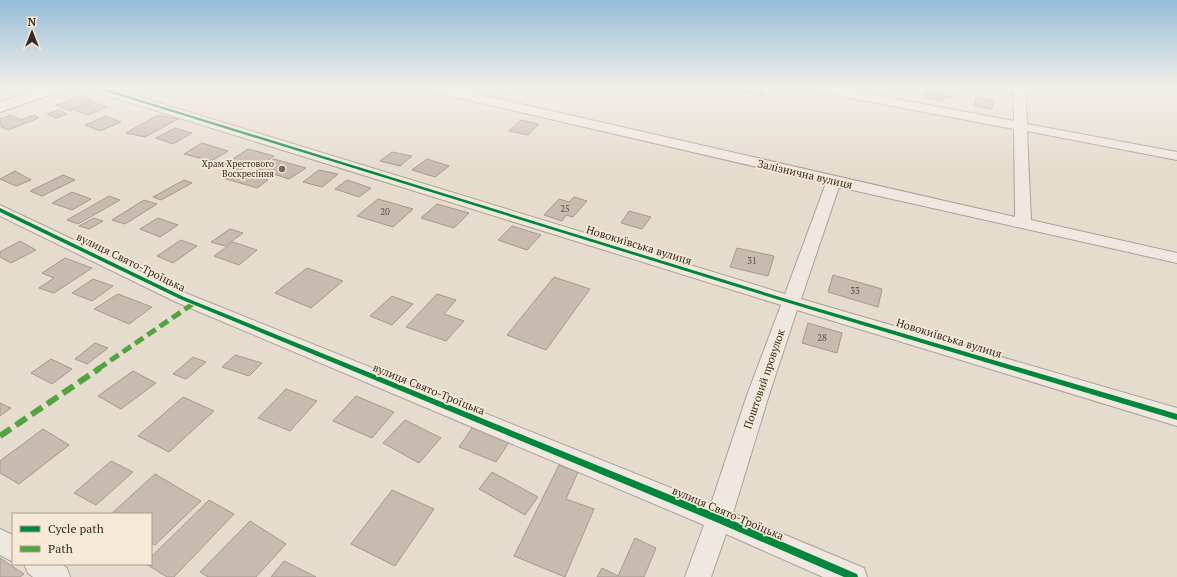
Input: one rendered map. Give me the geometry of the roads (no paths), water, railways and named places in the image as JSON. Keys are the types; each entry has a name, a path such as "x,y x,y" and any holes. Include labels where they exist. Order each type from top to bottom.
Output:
{"street":[{"name":"Новокиївська вулиця","path":"184,115 791,302 1177,417"},
{"name":"Залізнична вулиця","path":"550,115 834,181 1177,258"},
{"path":"957,115 1177,156"},
{"path":"1020,115 1023,223"},
{"name":"Поштовий провулок","path":"698,577 719,519 758,395 834,181"},
{"name":"вулиця Свято-Троїцька","path":"0,210 182,298 719,519 854,577"},
{"path":"0,541 12,548"},
{"path":"39,565 57,577"}],"place":[{"name":"Храм Хрестового Воскресіння","path":"282,169"}]}
